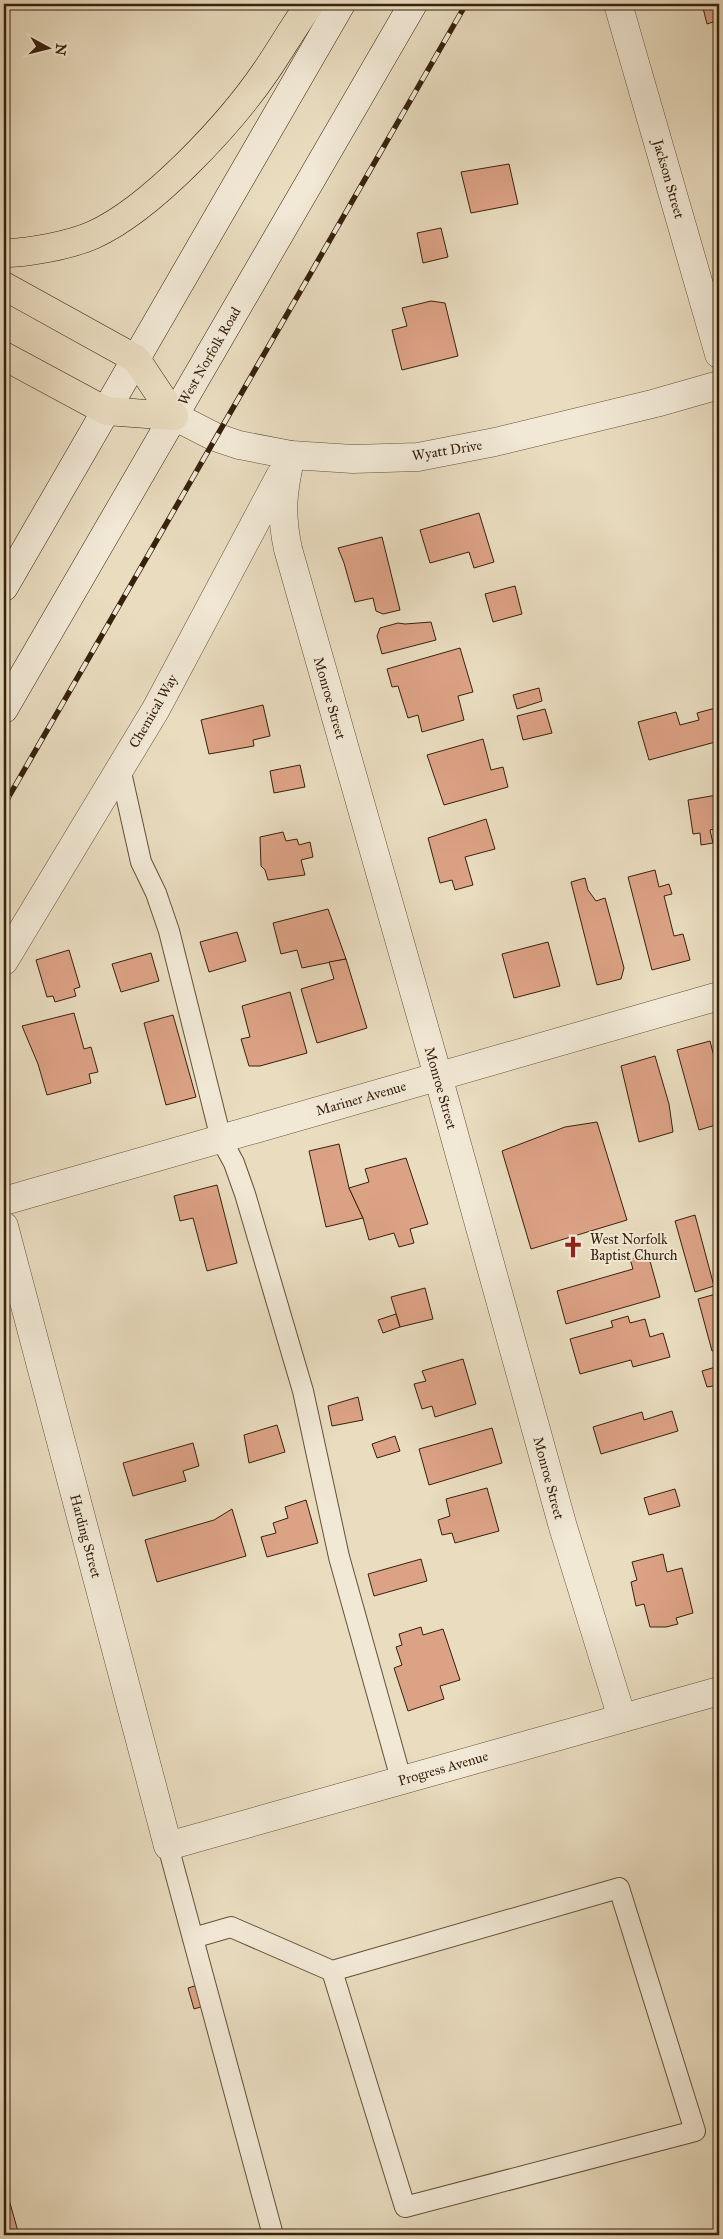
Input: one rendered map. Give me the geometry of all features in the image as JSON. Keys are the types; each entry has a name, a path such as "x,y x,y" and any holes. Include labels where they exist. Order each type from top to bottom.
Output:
{"highway":[{"path":"4,253 19,253 92,236 124,218 151,196 228,120 265,72 310,4"},
{"path":"4,286 136,359 174,416"},
{"path":"4,356 106,411 174,416"}],"street":[{"path":"4,587 341,4"},
{"name":"West Norfolk Road","path":"4,709 413,4"},
{"name":"Jackson Street","path":"618,4 719,354"},
{"name":"Wyatt Drive","path":"174,416 214,437 239,445 291,455 353,459 418,456 495,442 656,403 719,385"},
{"name":"Chemical Way","path":"4,961 165,692 291,455"},
{"name":"Monroe Street","path":"291,455 282,491 283,527 288,548 438,1076 563,1527 622,1718"},
{"name":"Mariner Avenue","path":"4,1201 719,996"},
{"name":"Harding Street","path":"4,1226 168,1846"},
{"name":"Progress Avenue","path":"168,1846 719,1691"}],"lane":[{"path":"120,768 141,862 156,893 169,931 220,1139 234,1163 245,1194 303,1391 339,1557 401,1780"},
{"path":"168,1846 273,2235"},
{"path":"193,1938 231,1927 332,1971 619,1888 695,2131 405,2207 332,1971"}],"building":[{"path":"702,4 719,4 719,20 707,24"},
{"path":"509,164 518,204 471,213 461,172"},
{"path":"441,228 448,257 423,263 417,233"},
{"path":"431,301 445,303 458,356 402,370 392,330 407,326 402,308"},
{"path":"479,513 494,562 474,568 469,552 430,563 420,530"},
{"path":"382,537 400,610 383,614 376,611 373,598 355,602 338,548"},
{"path":"515,586 522,614 493,622 485,594"},
{"path":"431,622 436,640 382,654 377,636 380,628 398,623"},
{"path":"460,648 473,692 458,696 464,720 422,732 418,715 408,718 398,686 392,687 387,669"},
{"path":"539,688 542,701 517,709 513,695"},
{"path":"263,705 270,736 253,740 254,746 209,754 201,720"},
{"path":"719,707 719,741 649,760 638,722 676,712 680,725 699,720 697,713"},
{"path":"545,709 552,733 523,740 517,716"},
{"path":"483,739 491,770 503,767 508,787 444,805 427,755"},
{"path":"300,765 305,787 274,793 270,771"},
{"path":"717,795 719,828 710,830 713,843 701,845 700,833 693,834 688,800"},
{"path":"486,819 495,849 465,857 473,885 455,890 452,880 440,883 428,838"},
{"path":"283,832 286,841 297,839 299,845 310,842 313,857 301,860 305,875 268,880 265,870 261,866 260,837"},
{"path":"655,870 659,887 669,884 672,894 664,896 674,936 683,934 690,960 652,970 628,877"},
{"path":"585,878 588,890 596,901 605,898 624,968 621,979 597,985 571,882"},
{"path":"328,909 346,959 302,968 297,950 281,954 273,923"},
{"path":"237,932 246,961 209,972 200,942"},
{"path":"548,942 560,986 514,998 502,954"},
{"path":"69,950 80,987 74,989 76,996 55,1002 53,996 47,997 36,960"},
{"path":"151,953 159,981 121,992 112,964"},
{"path":"346,959 367,1028 317,1043 301,989 334,979 329,962"},
{"path":"290,992 307,1053 260,1066 249,1066 241,1039 250,1037 242,1006"},
{"path":"74,1013 84,1049 91,1047 98,1072 89,1074 91,1083 47,1095 38,1064 22,1026"},
{"path":"173,1015 196,1097 166,1105 144,1023"},
{"path":"710,1041 719,1076 719,1095 716,1096 719,1124 699,1130 677,1050"},
{"path":"655,1056 669,1104 673,1132 639,1142 621,1066"},
{"path":"597,1122 627,1220 531,1249 502,1151 565,1127"},
{"path":"339,1144 349,1188 363,1218 326,1227 309,1151"},
{"path":"406,1158 428,1224 410,1229 414,1243 399,1247 394,1233 369,1240 363,1218 349,1188 369,1182 365,1169"},
{"path":"217,1185 237,1263 207,1271 193,1218 180,1221 174,1196"},
{"path":"695,1215 714,1286 695,1292 675,1221"},
{"path":"648,1254 660,1297 566,1324 557,1291 633,1269 630,1259"},
{"path":"425,1288 433,1319 400,1327 391,1297"},
{"path":"716,1294 719,1305 719,1349 712,1351 698,1299"},
{"path":"396,1314 400,1327 383,1333 378,1320"},
{"path":"628,1316 630,1323 645,1319 650,1337 663,1333 670,1357 633,1367 631,1360 580,1374 570,1339 613,1327 611,1321"},
{"path":"463,1359 476,1404 435,1417 432,1406 422,1409 414,1384 426,1381 422,1371"},
{"path":"719,1366 719,1385 707,1387 702,1371"},
{"path":"358,1397 363,1420 332,1426 328,1406"},
{"path":"672,1411 678,1431 601,1454 593,1427 642,1412 644,1420"},
{"path":"277,1425 285,1452 249,1463 244,1435"},
{"path":"492,1428 502,1463 429,1485 419,1449"},
{"path":"395,1436 400,1451 377,1458 372,1444"},
{"path":"193,1443 199,1466 183,1471 186,1481 133,1496 123,1463"},
{"path":"487,1488 499,1531 455,1543 452,1533 442,1535 438,1520 450,1516 446,1499"},
{"path":"675,1489 680,1506 649,1515 644,1498"},
{"path":"306,1500 318,1543 267,1557 261,1537 276,1533 273,1523 288,1518 285,1507"},
{"path":"232,1509 246,1556 157,1582 145,1540 214,1520"},
{"path":"663,1554 667,1572 682,1568 693,1613 676,1618 678,1624 666,1627 650,1627 644,1604 636,1606 631,1582 637,1580 632,1562"},
{"path":"421,1559 427,1581 374,1596 368,1574"},
{"path":"421,1627 423,1635 443,1629 460,1680 440,1686 444,1699 408,1711 394,1668 402,1665 396,1647 402,1645 399,1634"},
{"path":"201,1984 207,2005 194,2009 188,1988"},
{"path":"4,2182 19,2235 4,2235"}],"railway":[{"path":"4,805 466,4"}],"place":[{"name":"West Norfolk Baptist Church","path":"573,1247"}]}
